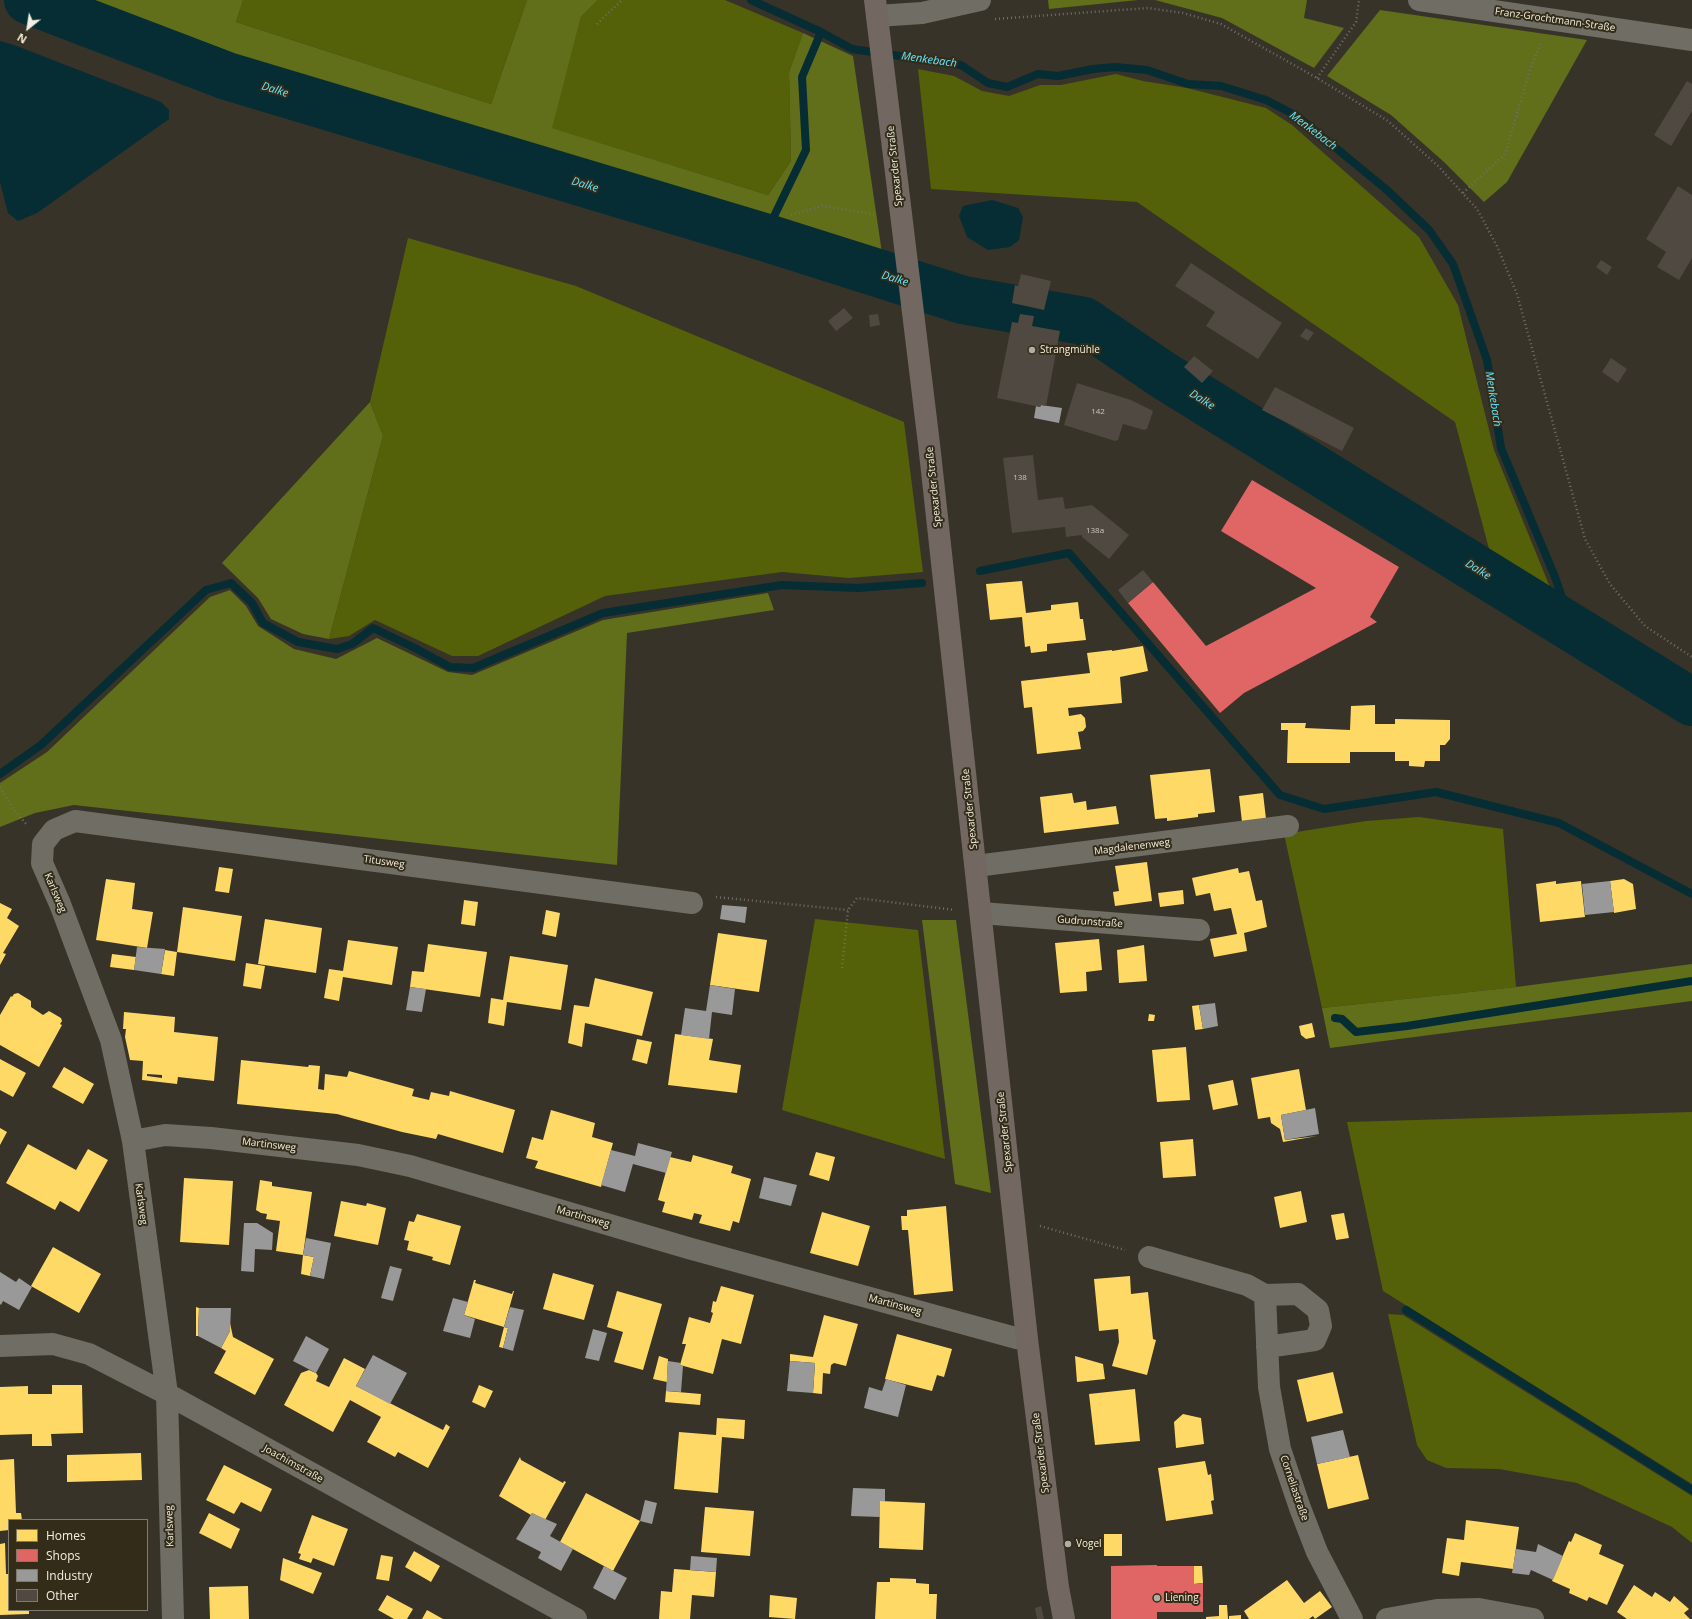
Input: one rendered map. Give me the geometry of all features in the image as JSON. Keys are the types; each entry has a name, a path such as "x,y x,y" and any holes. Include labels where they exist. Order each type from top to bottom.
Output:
{"main road":[{"name":"Spexarder Straße","path":"877,15 904,250 929,444 1027,1339 1058,1587 1064,1619"}],"street":[{"path":"877,15 922,13 980,0"},
{"name":"Franz-Grochtmann-Straße","path":"1419,0 1692,40"},
{"name":"Titusweg","path":"43,844 54,830 75,821 692,903"},
{"name":"Magdalenenweg","path":"976,866 1288,826"},
{"name":"Karlsweg","path":"43,844 42,863 60,904 111,1040 133,1141 167,1394 173,1619"},
{"name":"Gudrunstraße","path":"981,913 1199,930"},
{"name":"Martinsweg","path":"133,1141 164,1135 211,1138 358,1156 410,1166 688,1248 1016,1338 1027,1339"},
{"path":"1149,1257 1247,1285 1265,1295 1298,1294 1318,1310 1321,1326 1315,1340 1267,1347"},
{"name":"Corneliastraße","path":"1265,1295 1269,1387 1280,1449 1317,1552 1352,1619"},
{"name":"Joachimstraße","path":"0,1346 53,1344 89,1354 167,1394 576,1619"},
{"path":"1388,1619 1438,1610 1479,1609 1533,1619"}],"path":[{"path":"598,24 622,0"},
{"path":"1317,78 1356,22 1359,0"},
{"path":"993,19 1148,8 1183,14 1221,24 1317,78 1388,121 1438,166 1476,209 1497,246 1517,294 1585,539 1610,584 1645,626 1692,657"},
{"path":"1462,193 1505,154 1530,70 1543,39"},
{"path":"791,215 822,206 901,219"},
{"path":"0,787 14,810 43,844"},
{"path":"692,903 702,896 848,910"},
{"path":"842,968 848,910 858,898 981,913"},
{"path":"1014,1220 1149,1257"}],"green space":[{"path":"61,0 243,0 236,22 491,104 527,0 598,0 581,17 552,128 768,195 791,161 789,72 803,33 853,56 882,253 225,60"},
{"path":"243,0 527,0 491,104 236,22"},
{"path":"598,0 725,0 803,33 789,72 791,161 768,195 551,128 581,17"},
{"path":"1048,0 1138,0 1049,9"},
{"path":"1155,0 1307,0 1304,18 1344,28 1314,68 1222,18"},
{"path":"1380,10 1587,40 1507,182 1484,202 1444,162 1391,115 1327,76"},
{"path":"918,69 954,76 982,91 1009,96 1040,85 1061,85 1116,74 1143,81 1187,88 1266,108 1292,125 1419,237 1458,305 1494,450 1556,602 1495,571 1455,422 1137,202 931,189"},
{"path":"408,238 576,286 904,422 923,572 849,578 782,572 605,596 478,656 452,656 375,620 349,636 329,639 383,436 370,402"},
{"path":"370,402 383,436 329,639 303,634 271,619 258,598 222,563"},
{"path":"230,590 246,606 258,626 294,649 336,659 377,638 448,672 472,675 603,620 768,593 774,610 627,633 617,865 74,805 35,813 0,827 0,783 47,752 210,597"},
{"path":"1419,817 1503,829 1516,987 1322,1008 1284,834 1366,821"},
{"path":"815,919 918,930 945,1159 782,1110"},
{"path":"922,920 956,920 991,1193 955,1184"},
{"path":"1692,964 1692,1001 1330,1048 1322,1008 1516,987"},
{"path":"1692,1112 1692,1484 1383,1291 1347,1122"},
{"path":"1388,1314 1403,1315 1692,1496 1692,1543 1672,1527 1577,1483 1499,1469 1446,1468 1427,1460 1417,1445"}],"water":[{"path":"0,41 14,45 161,102 169,110 169,119 37,213 18,221 8,213 0,182"},
{"path":"992,200 1018,208 1023,217 1019,240 1010,247 988,250 967,237 959,216 963,206"}],"building: Homes":[{"path":"1022,581 1026,613 1051,610 1051,605 1078,602 1080,619 1083,619 1086,640 1047,644 1047,651 1031,653 1030,646 1025,647 1022,617 990,620 986,584"},
{"path":"1143,646 1148,671 1120,677 1122,703 1068,708 1069,716 1081,714 1085,718 1086,727 1083,731 1078,732 1081,749 1037,754 1032,707 1024,708 1021,681 1090,673 1087,653"},
{"path":"1375,705 1375,724 1395,724 1395,719 1450,720 1450,739 1445,745 1440,745 1440,761 1425,761 1424,767 1409,766 1409,761 1395,761 1395,752 1350,752 1350,763 1287,763 1288,730 1281,730 1281,723 1306,723 1305,728 1350,730 1351,706"},
{"path":"1210,769 1215,812 1198,814 1198,817 1167,821 1167,818 1155,819 1150,775"},
{"path":"1072,793 1074,803 1086,801 1087,810 1116,806 1119,824 1044,833 1040,797"},
{"path":"1263,793 1266,819 1242,822 1239,796"},
{"path":"1147,862 1152,901 1115,906 1113,892 1119,891 1115,866"},
{"path":"219,867 233,869 229,893 215,891"},
{"path":"1238,868 1239,873 1249,871 1256,901 1262,900 1267,927 1244,933 1247,951 1214,957 1210,939 1237,934 1231,908 1214,911 1210,893 1196,896 1192,878"},
{"path":"106,879 135,883 132,909 153,912 147,948 96,940"},
{"path":"1624,879 1633,884 1636,909 1614,913 1610,881"},
{"path":"1556,881 1556,884 1581,881 1585,917 1540,922 1536,884"},
{"path":"1183,890 1184,904 1160,907 1158,893"},
{"path":"464,900 478,902 475,926 461,924"},
{"path":"0,903 12,909 7,918 19,926 3,953 6,954 0,965"},
{"path":"183,907 242,916 235,961 177,952"},
{"path":"546,910 560,913 556,937 542,934"},
{"path":"265,919 322,928 316,973 258,964"},
{"path":"718,933 767,940 759,992 710,985"},
{"path":"1099,939 1102,970 1086,972 1087,991 1060,993 1055,943"},
{"path":"348,940 398,947 392,985 343,977 339,1001 324,998 329,969 343,971"},
{"path":"428,944 487,952 480,997 410,987 412,971 424,972"},
{"path":"1144,945 1147,981 1119,983 1117,950"},
{"path":"165,950 177,952 174,976 161,974"},
{"path":"112,954 136,957 134,970 110,967"},
{"path":"510,956 568,965 561,1010 507,1002 504,1026 488,1023 491,998 503,1000"},
{"path":"246,963 265,966 261,989 243,986"},
{"path":"595,978 653,992 642,1036 585,1023 582,1047 568,1043 574,1005 589,1007"},
{"path":"18,993 31,1001 31,1007 43,1015 49,1011 61,1018 62,1021 60,1024 62,1025 39,1067 0,1045 0,1015 11,996 12,997 14,994"},
{"path":"1199,1005 1203,1029 1195,1030 1192,1006"},
{"path":"124,1012 175,1017 174,1032 218,1037 214,1081 178,1077 177,1084 142,1080 143,1061 130,1060 125,1037 126,1029 123,1029","holes":["147,1074 162,1075 162,1078 147,1076"]},
{"path":"1149,1014 1155,1015 1154,1021 1148,1021"},
{"path":"1312,1023 1315,1037 1306,1039 1301,1035 1299,1026"},
{"path":"675,1034 713,1039 709,1060 741,1065 737,1093 668,1085"},
{"path":"637,1039 652,1042 647,1064 632,1060"},
{"path":"1186,1047 1190,1100 1157,1102 1152,1050"},
{"path":"0,1059 26,1073 13,1097 0,1090"},
{"path":"241,1060 308,1067 309,1065 320,1066 318,1089 324,1090 325,1074 347,1077 349,1071 414,1089 412,1096 429,1100 431,1092 449,1096 450,1091 515,1110 503,1153 438,1134 436,1139 402,1132 337,1114 237,1104"},
{"path":"64,1067 94,1084 83,1104 52,1087"},
{"path":"1299,1069 1306,1110 1281,1115 1285,1140 1317,1136 1283,1142 1280,1129 1271,1123 1270,1117 1258,1119 1251,1078"},
{"path":"1233,1080 1238,1105 1213,1110 1208,1085"},
{"path":"551,1110 595,1123 592,1137 613,1143 601,1187 535,1168 538,1161 526,1158 532,1137 543,1140"},
{"path":"0,1128 7,1132 0,1145"},
{"path":"1193,1139 1196,1176 1163,1178 1160,1142"},
{"path":"28,1144 76,1170 88,1149 108,1160 79,1212 60,1201 55,1210 6,1183"},
{"path":"816,1152 835,1157 829,1181 809,1175"},
{"path":"693,1155 733,1166 731,1173 751,1179 739,1223 733,1221 730,1231 699,1223 702,1215 694,1213 692,1220 662,1212 665,1202 658,1200 670,1157 691,1162"},
{"path":"184,1178 233,1181 229,1245 180,1242"},
{"path":"260,1180 272,1182 272,1186 312,1192 303,1255 276,1251 280,1221 266,1219 267,1214 256,1210"},
{"path":"1301,1191 1307,1222 1280,1228 1274,1197"},
{"path":"341,1201 366,1206 367,1203 386,1208 378,1245 334,1236"},
{"path":"946,1206 953,1291 914,1295 908,1230 902,1230 901,1216 907,1216 907,1210"},
{"path":"822,1212 870,1226 858,1266 810,1253"},
{"path":"1344,1213 1349,1238 1336,1240 1331,1215"},
{"path":"417,1214 461,1226 450,1265 432,1260 433,1257 407,1250 409,1241 404,1240 409,1221 414,1222"},
{"path":"53,1247 101,1274 79,1313 31,1286"},
{"path":"303,1255 314,1257 310,1276 301,1274"},
{"path":"553,1273 594,1285 584,1320 543,1309"},
{"path":"1130,1276 1131,1294 1148,1292 1153,1339 1156,1340 1147,1375 1112,1366 1119,1342 1118,1329 1099,1331 1094,1279"},
{"path":"474,1280 476,1280 475,1283 512,1294 514,1291 504,1327 464,1315"},
{"path":"721,1286 754,1295 741,1344 722,1339 713,1374 680,1365 686,1344 682,1344 689,1317 710,1323 713,1313 711,1312 713,1301 716,1302"},
{"path":"617,1291 662,1304 643,1370 614,1362 623,1332 607,1327"},
{"path":"196,1307 199,1308 198,1336 196,1336"},
{"path":"824,1315 858,1324 846,1366 834,1363 831,1365 830,1374 823,1373 822,1394 813,1393 815,1363 790,1361 790,1354 813,1357"},
{"path":"230,1323 233,1337 274,1359 255,1395 214,1373 226,1351 221,1348 230,1331"},
{"path":"504,1327 508,1328 503,1348 499,1347"},
{"path":"897,1334 952,1349 944,1377 937,1375 932,1391 885,1379"},
{"path":"659,1356 668,1359 667,1382 653,1379"},
{"path":"1075,1356 1103,1364 1105,1379 1077,1382"},
{"path":"344,1358 365,1369 356,1386 443,1430 446,1424 450,1427 428,1468 398,1452 395,1457 367,1442 381,1417 350,1400 333,1432 284,1405 301,1373 309,1370 316,1373 318,1376 316,1381 329,1387"},
{"path":"1333,1372 1343,1413 1307,1422 1297,1380"},
{"path":"52,1385 82,1385 83,1433 51,1434 52,1446 32,1446 32,1434 0,1435 0,1387 28,1386 28,1394 52,1394"},
{"path":"479,1385 493,1391 485,1408 472,1402"},
{"path":"1135,1389 1140,1441 1095,1445 1089,1394"},
{"path":"666,1391 701,1394 700,1405 665,1402"},
{"path":"1183,1414 1201,1418 1204,1444 1176,1448 1174,1422"},
{"path":"717,1418 745,1420 744,1439 722,1437 718,1493 674,1489 679,1432 716,1435"},
{"path":"141,1453 142,1480 67,1482 67,1455"},
{"path":"1358,1455 1369,1499 1328,1509 1317,1464"},
{"path":"520,1457 521,1460 563,1483 564,1481 566,1482 545,1520 532,1513 531,1515 499,1496"},
{"path":"14,1459 16,1513 21,1513 22,1519 8,1519 8,1530 0,1531 0,1460"},
{"path":"1205,1461 1208,1475 1211,1474 1214,1500 1211,1501 1213,1514 1166,1521 1158,1468"},
{"path":"224,1465 272,1489 261,1512 241,1502 234,1514 206,1500"},
{"path":"586,1493 640,1521 613,1571 560,1542"},
{"path":"880,1501 925,1503 923,1550 879,1548"},
{"path":"705,1507 754,1511 750,1556 701,1552"},
{"path":"209,1513 240,1529 231,1549 199,1533"},
{"path":"312,1515 348,1529 334,1566 313,1558 311,1563 299,1559 301,1554 298,1553"},
{"path":"1466,1520 1519,1527 1513,1569 1461,1562 1459,1576 1442,1573 1447,1538 1464,1540"},
{"path":"1575,1533 1602,1545 1599,1554 1624,1565 1607,1605 1589,1597 1587,1601 1569,1593 1570,1589 1552,1581 1569,1541 1571,1542"},
{"path":"1104,1534 1122,1534 1122,1556 1104,1556"},
{"path":"5,1543 6,1574 8,1574 8,1611 29,1611 29,1614 0,1615 0,1544"},
{"path":"414,1551 440,1566 431,1582 405,1567"},
{"path":"381,1555 393,1557 389,1581 376,1579"},
{"path":"283,1558 322,1573 313,1594 280,1580"},
{"path":"1194,1566 1202,1566 1203,1583 1194,1584"},
{"path":"674,1569 716,1572 714,1597 692,1595 690,1619 659,1619 661,1591 672,1592"},
{"path":"890,1578 916,1579 916,1583 929,1584 929,1594 937,1594 936,1619 875,1619 877,1582 890,1582"},
{"path":"1287,1580 1304,1603 1320,1591 1332,1607 1315,1619 1313,1616 1309,1619 1249,1619 1244,1611"},
{"path":"1634,1585 1652,1597 1655,1592 1670,1602 1674,1596 1689,1609 1684,1613 1690,1619 1627,1619 1617,1612"},
{"path":"248,1586 249,1619 210,1619 209,1587"},
{"path":"387,1595 413,1609 407,1619 394,1619 378,1610"},
{"path":"770,1595 797,1598 795,1619 769,1617"},
{"path":"1219,1605 1227,1605 1228,1619 1206,1619 1206,1617 1219,1616"},
{"path":"427,1610 443,1619 422,1619"},
{"path":"1241,1615 1241,1619 1229,1619 1229,1616"}],"building: Shops":[{"path":"1252,480 1399,567 1370,617 1377,622 1244,693 1220,713 1128,603 1153,582 1206,646 1316,588 1221,531"},
{"name":"Liening","path":"1111,1566 1194,1566 1194,1584 1203,1583 1203,1612 1157,1612 1157,1619 1111,1619"}],"building: Industry":[{"path":"1041,405 1062,408 1059,423 1034,418 1036,406 1040,407"},
{"path":"1610,881 1614,912 1585,915 1582,884"},
{"path":"722,905 747,907 745,923 720,919"},
{"path":"137,947 165,949 161,974 134,970"},
{"path":"710,985 735,989 732,1015 712,1012 709,1039 681,1035 685,1008 706,1011"},
{"path":"410,987 426,989 422,1012 406,1010"},
{"path":"1215,1003 1218,1026 1203,1029 1199,1005"},
{"path":"1315,1108 1319,1134 1285,1140 1281,1115"},
{"path":"638,1143 672,1152 666,1173 633,1164 625,1192 601,1185 611,1150 635,1156"},
{"path":"764,1177 797,1185 791,1206 759,1198"},
{"path":"244,1223 257,1223 273,1233 272,1250 255,1249 254,1272 241,1271"},
{"path":"306,1238 331,1243 324,1279 310,1276 314,1257 303,1255"},
{"path":"390,1266 402,1269 393,1301 381,1298"},
{"path":"0,1272 16,1282 19,1278 32,1287 19,1310 3,1301 1,1305 0,1304"},
{"path":"453,1298 468,1302 464,1315 475,1319 470,1338 443,1331"},
{"path":"510,1307 524,1310 513,1351 503,1348 508,1328 504,1327"},
{"path":"199,1308 231,1308 230,1331 221,1348 198,1336"},
{"path":"593,1329 607,1333 599,1361 585,1358"},
{"path":"306,1336 329,1349 316,1373 293,1361"},
{"path":"373,1355 407,1373 390,1404 356,1386"},
{"path":"668,1361 681,1363 680,1365 683,1366 681,1392 666,1391"},
{"path":"790,1361 815,1363 813,1393 787,1391"},
{"path":"886,1379 906,1385 898,1417 864,1408 869,1387 882,1391"},
{"path":"1343,1430 1350,1457 1317,1464 1311,1437"},
{"path":"853,1488 885,1489 885,1501 880,1501 880,1517 851,1516"},
{"path":"645,1500 657,1503 652,1524 640,1521"},
{"path":"532,1513 557,1524 550,1536 573,1549 561,1571 538,1558 541,1552 516,1539"},
{"path":"1538,1544 1563,1556 1553,1580 1531,1570 1529,1575 1512,1573 1516,1549 1536,1552"},
{"path":"691,1556 717,1558 716,1572 690,1570"},
{"path":"604,1566 627,1578 615,1600 593,1588"}],"building: Other":[{"path":"1687,81 1692,84 1692,111 1671,146 1654,135"},
{"path":"1678,186 1692,195 1692,258 1679,280 1657,267 1666,252 1646,239"},
{"path":"1601,260 1612,267 1607,275 1596,267"},
{"path":"1191,263 1282,323 1258,359 1206,326 1215,312 1175,286"},
{"path":"1021,274 1051,281 1044,310 1012,303 1015,285 1018,286"},
{"path":"844,308 853,318 836,331 828,321"},
{"path":"878,314 880,325 870,327 869,315"},
{"name":"Strangmühle","path":"1020,314 1034,316 1032,326 1060,331 1046,406 1041,405 1040,407 997,398 1012,322 1018,323"},
{"path":"1306,328 1314,333 1308,341 1300,336"},
{"path":"1194,356 1213,371 1202,383 1184,367"},
{"path":"1611,358 1627,369 1618,383 1602,372"},
{"path":"1077,383 1131,400 1153,411 1147,429 1144,430 1123,424 1118,440 1115,441 1064,425"},
{"path":"1275,387 1354,428 1342,451 1262,410"},
{"path":"1033,455 1038,500 1063,497 1065,509 1092,505 1129,535 1109,559 1082,537 1082,535 1066,537 1065,527 1012,533 1003,458"},
{"path":"1143,570 1153,582 1128,603 1118,590"},
{"path":"1041,1606 1044,1619 1037,1619 1035,1608"}],"waterway":[{"name":"Dalke","path":"28,0 227,76 764,237 963,300 1084,321 1163,375 1692,702"},
{"name":"Menkebach","path":"751,0 821,32 852,49 961,65 988,83 1007,87 1038,74 1058,76 1093,69 1115,67 1147,70 1188,84 1221,86 1266,100 1297,116 1387,190 1429,230 1453,264 1487,360 1501,448 1555,577 1565,606 1568,624"},
{"path":"764,237 806,150 802,77 821,32"},
{"path":"980,571 1069,553 1280,795 1324,809 1436,792 1559,823 1692,894"},
{"path":"0,774 41,745 206,590 231,583 252,603 263,623 298,642 337,649 352,644 373,628 450,667 473,668 603,613 782,585 858,588 922,583"},
{"path":"1335,1018 1342,1019 1356,1032 1407,1026 1692,981"},
{"path":"1406,1310 1692,1490"}],"place":[{"name":"Strangmühle","path":"1032,350"},
{"name":"Vogel","path":"1068,1544"},
{"name":"Liening","path":"1157,1598"}]}
